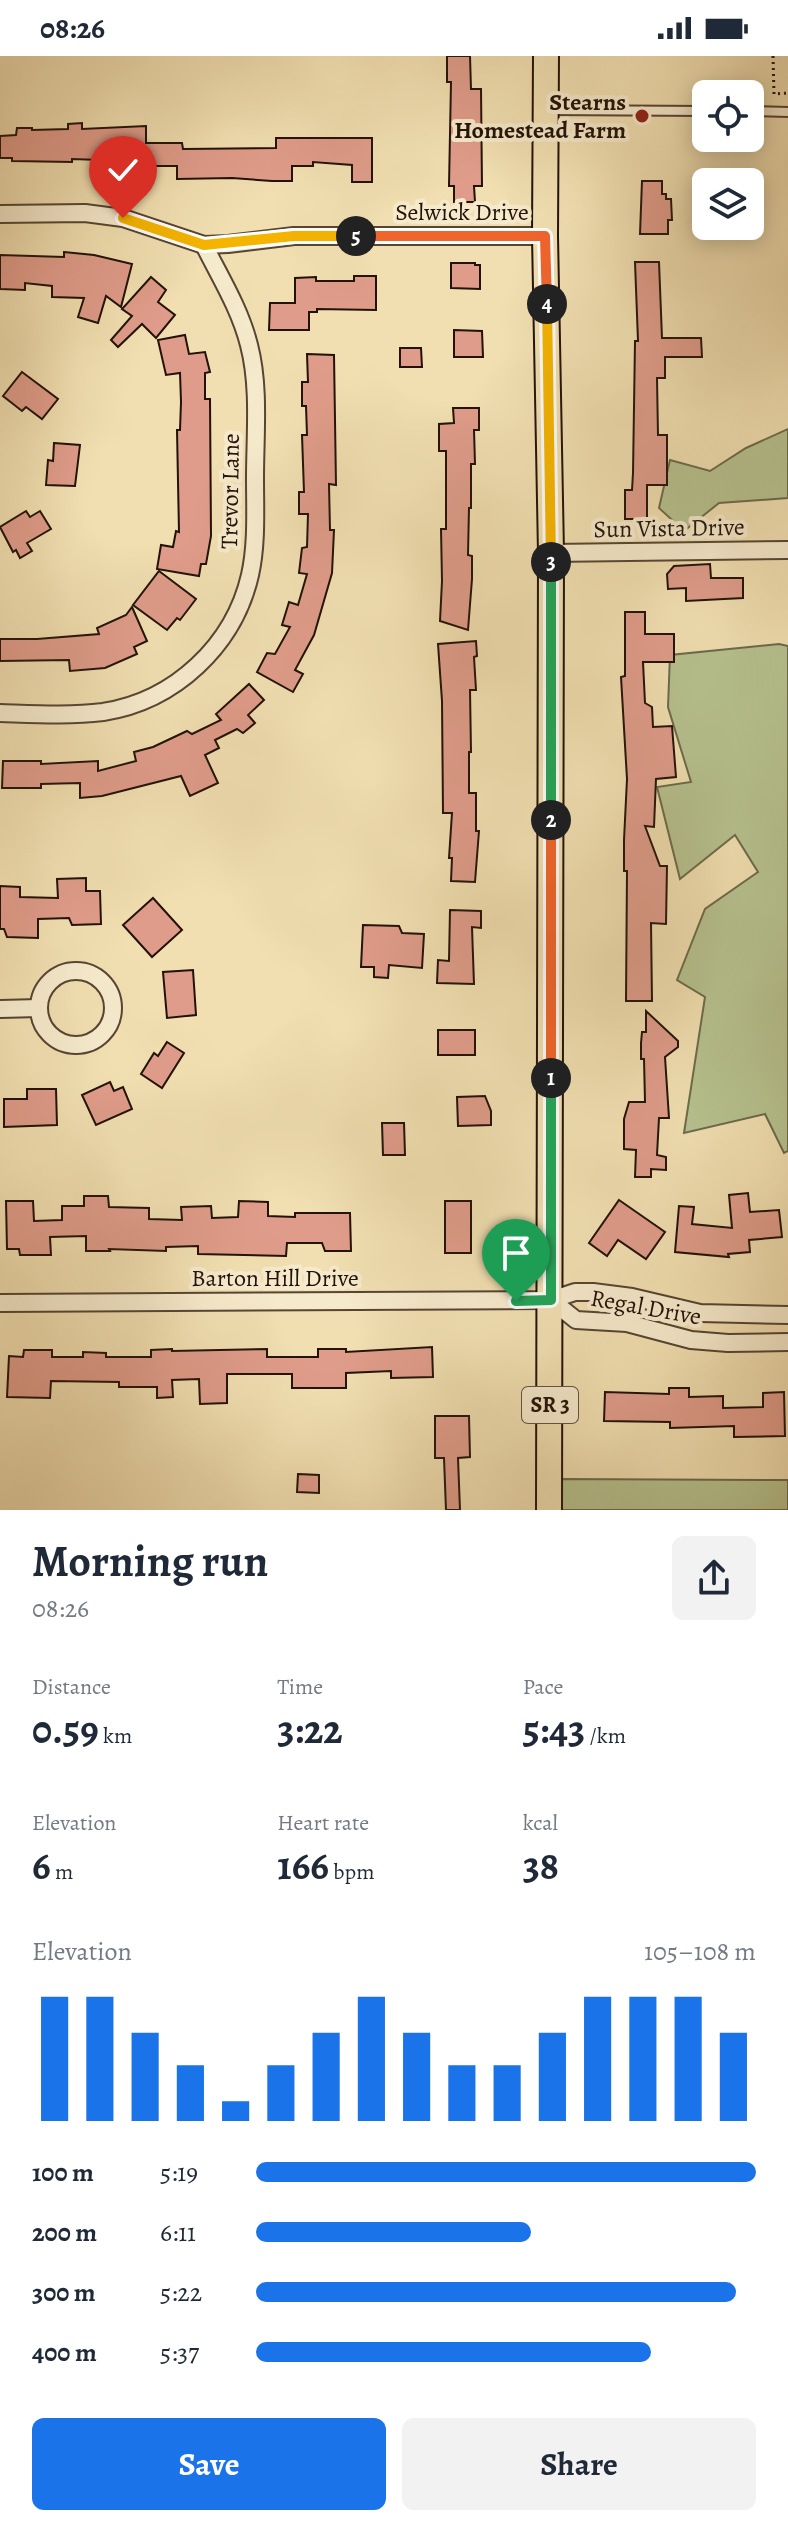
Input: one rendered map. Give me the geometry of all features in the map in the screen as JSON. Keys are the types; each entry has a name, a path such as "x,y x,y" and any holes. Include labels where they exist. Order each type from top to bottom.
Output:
{"main road":[{"name":"SR 3","path":"546,56 545,236 551,553 549,1510"}],"street":[{"name":"Selwick Drive","path":"0,214 85,213 123,218 204,245 294,236 545,236"},
{"name":"Trevor Lane","path":"0,713 104,712 133,705 175,685 201,663 220,643 242,604 251,574 255,544 254,379 249,346 237,310 204,245"},
{"name":"Sun Vista Drive","path":"551,553 788,550"},
{"path":"76,971 98,978 106,987 113,1008 111,1021 104,1032 82,1045 69,1045 47,1032 39,1008 40,997 54,978 76,971"},
{"path":"0,1009 39,1008"},
{"name":"Regal Drive","path":"551,1300 575,1292 593,1292 632,1297 700,1313 787,1315"},
{"name":"Barton Hill Drive","path":"0,1303 551,1300"},
{"name":"Regal Drive","path":"551,1300 576,1320 627,1323 691,1340 787,1342"},
{"path":"787,1315 787,1342"}],"lane":[{"path":"546,110 692,111"},
{"path":"764,111 788,112"}],"path":[{"path":"773,56 774,94 788,93"}],"green space":[{"path":"788,429 788,498 719,503 684,531 659,508 670,460 710,471 746,448"},
{"path":"779,644 788,646 788,1151 784,1153 765,1114 684,1133 705,997 677,980 705,909 758,872 735,835 680,879 657,787 691,782 668,707 670,655"},
{"path":"561,1479 788,1480 788,1510 561,1510"}],"building":[{"path":"447,56 470,56 471,89 481,89 482,186 474,186 475,202 454,202 454,186 449,186 451,82 447,82"},
{"path":"82,123 82,129 146,126 146,143 182,143 183,149 276,148 276,138 372,138 372,182 352,182 352,165 313,162 313,166 292,166 292,181 272,181 177,179 177,166 131,169 131,154 100,154 100,160 72,159 72,162 0,158 0,136 16,135 17,128 68,129 68,124"},
{"path":"642,181 662,181 662,194 666,194 666,199 671,199 672,220 668,220 668,234 640,234"},
{"path":"64,252 132,264 121,307 106,296 98,323 78,317 84,298 52,297 52,286 25,283 25,290 0,289 0,255 64,257"},
{"path":"635,262 659,262 662,338 701,338 702,357 665,357 665,378 657,378 658,435 667,435 667,485 647,485 647,519 625,519 625,490 632,490 633,473 635,341 638,341"},
{"path":"451,263 480,265 480,289 451,288"},
{"path":"354,276 376,276 376,310 317,309 317,312 309,312 309,330 269,330 270,303 295,303 295,278 354,281"},
{"path":"151,277 166,290 158,302 175,315 156,338 142,324 118,347 111,340 132,316 122,309"},
{"path":"454,330 482,331 483,357 454,357"},
{"path":"185,335 189,354 205,352 210,372 205,373 205,399 210,399 211,536 206,564 201,564 199,576 157,569 161,545 173,547 176,531 179,532 177,430 180,430 181,402 180,373 166,375 158,340"},
{"path":"400,348 421,348 422,367 400,367"},
{"path":"307,354 334,355 336,485 329,484 330,530 334,530 332,573 314,635 295,670 303,674 293,692 257,672 267,653 275,654 290,627 282,625 289,602 298,605 307,574 299,573 302,548 307,547 308,514 299,514 299,492 304,492 302,435 307,435 302,382 308,382"},
{"path":"22,372 58,399 42,419 26,407 22,411 3,396"},
{"path":"453,408 479,408 479,430 474,430 475,464 471,464 468,555 472,556 472,579 468,630 440,621 441,529 446,529 446,451 439,451 439,424 454,423"},
{"path":"54,443 80,445 75,486 46,485 48,460 53,461"},
{"path":"26,511 30,517 40,511 51,529 27,543 32,551 20,558 16,550 13,552 0,527"},
{"path":"710,564 711,578 743,578 743,598 686,601 686,588 668,589 667,574 674,566"},
{"path":"159,571 196,599 180,620 177,618 167,630 133,605"},
{"path":"132,607 147,641 134,647 137,654 105,668 70,671 69,660 0,661 0,639 99,634 97,628 126,615"},
{"path":"625,612 645,612 645,634 674,634 674,662 643,662 645,703 652,707 653,727 672,726 676,777 656,779 654,827 645,826 660,866 667,866 666,924 651,923 652,1001 626,1001 627,871 624,871 624,840 627,779 621,677 625,676"},
{"path":"476,641 476,690 470,690 469,752 469,793 476,793 476,831 479,831 475,882 451,881 452,813 443,813 438,644"},
{"path":"249,684 264,700 248,715 255,723 243,733 237,729 215,740 219,748 205,755 218,783 190,796 181,776 102,796 80,798 80,783 41,784 41,788 2,788 3,761 41,761 41,764 98,761 98,771 136,761 134,752 187,731 192,734 221,720 216,714"},
{"path":"86,878 86,891 100,891 101,924 72,925 69,918 38,919 38,938 7,937 4,929 0,929 0,886 20,887 20,897 58,898 57,879"},
{"path":"153,898 182,930 152,957 123,925"},
{"path":"450,910 481,911 481,928 472,927 474,984 437,983 438,960 449,961"},
{"path":"363,925 399,926 402,933 424,934 422,968 389,965 388,978 374,977 374,967 361,967"},
{"path":"193,970 196,1015 167,1018 163,972"},
{"path":"646,1011 678,1041 678,1047 665,1057 669,1118 659,1118 657,1155 666,1157 666,1170 651,1169 651,1177 635,1177 636,1150 624,1149 624,1119 629,1102 645,1102 641,1043 642,1032 646,1032"},
{"path":"438,1030 475,1030 475,1055 438,1055"},
{"path":"167,1042 184,1053 162,1088 141,1074 154,1053 158,1056"},
{"path":"110,1082 114,1091 123,1087 132,1109 96,1125 82,1095"},
{"path":"27,1089 56,1089 57,1125 4,1127 4,1099 27,1099"},
{"path":"485,1096 491,1111 491,1125 458,1126 457,1097"},
{"path":"382,1123 404,1123 405,1155 383,1155"},
{"path":"748,1193 750,1212 779,1210 782,1237 749,1240 750,1252 728,1254 729,1257 675,1252 679,1206 694,1207 692,1224 732,1228 729,1195"},
{"path":"84,1196 108,1196 109,1207 149,1208 149,1219 182,1220 181,1207 211,1206 212,1218 238,1217 239,1201 268,1202 268,1216 350,1213 351,1251 325,1251 322,1243 287,1243 286,1256 198,1254 198,1246 166,1247 166,1251 86,1251 86,1236 50,1237 51,1255 20,1255 19,1249 7,1249 6,1201 33,1201 34,1221 62,1220 62,1206 84,1206"},
{"path":"619,1200 665,1232 646,1259 618,1240 607,1256 589,1243"},
{"path":"445,1201 471,1201 471,1253 445,1253"},
{"path":"432,1347 433,1377 391,1378 391,1371 346,1373 346,1388 292,1388 292,1374 227,1374 227,1403 200,1404 199,1379 172,1380 173,1397 157,1398 157,1387 119,1387 119,1382 51,1381 50,1398 7,1397 9,1356 23,1357 24,1350 52,1350 52,1357 83,1357 83,1352 106,1353 106,1357 151,1357 151,1350 267,1349 267,1357 318,1357 318,1349 346,1349 346,1352"},
{"path":"669,1388 689,1388 689,1397 723,1396 723,1408 763,1407 763,1393 784,1392 785,1436 734,1437 734,1426 670,1428 670,1422 604,1421 605,1392 669,1394"},
{"path":"435,1416 469,1416 470,1457 458,1458 460,1510 446,1510 444,1458 435,1458"},
{"path":"298,1474 319,1475 319,1493 297,1492"}],"place":[{"name":"Stearns Homestead Farm","path":"642,116"}],"route":[{"path":"123,218 204,245 294,236 545,236 551,553 551,1300 516,1301"}]}
